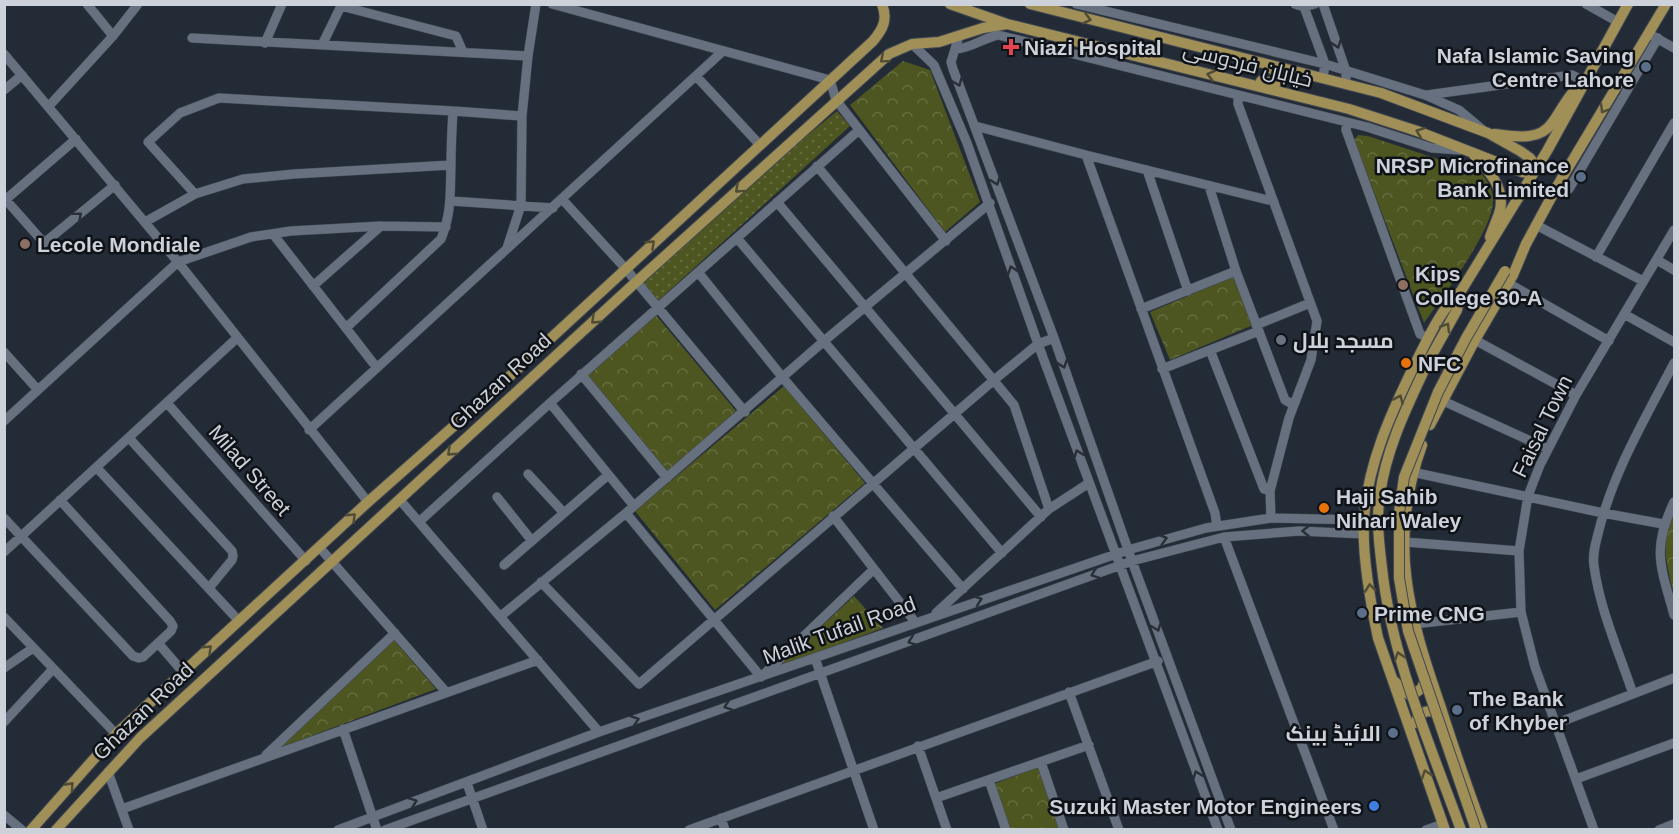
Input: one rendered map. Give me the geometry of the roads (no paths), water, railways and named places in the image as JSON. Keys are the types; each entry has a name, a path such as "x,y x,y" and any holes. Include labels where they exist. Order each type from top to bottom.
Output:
{"main road":[{"name":"Ghazan Road","path":"31,830 116,734 368,502 498,387 881,31 885,17 882,4"},
{"name":"خیابان فردوسی","path":"950,4 1007,24 1349,109 1469,150 1522,172 1535,171"},
{"name":"خیابان فردوسی","path":"1030,4 1323,78 1415,104 1488,133 1520,151 1535,171"},
{"path":"1444,827 1378,638 1372,612 1364,534 1370,478 1378,451 1405,384 1428,338 1448,303 1461,291 1486,252 1535,171 1628,4"},
{"path":"1483,830 1414,624 1406,574 1404,524 1412,472 1441,400 1508,283 1559,183 1653,36 1666,4"},
{"name":"Ghazan Road","path":"56,830 140,738 635,283 836,100 890,54 912,44 939,42 983,28 1007,24"},
{"path":"1240,82 1248,79 1277,83 1280,79 1279,74 1266,65"},
{"path":"1488,133 1524,137 1542,132 1551,125 1568,98 1584,81"},
{"path":"1469,150 1493,176 1500,192 1500,211 1486,252"},
{"path":"1476,830 1408,632 1399,578 1399,513 1404,477 1438,392 1505,271 1526,244"},
{"path":"1461,291 1457,310 1428,362 1390,448 1380,493 1378,534 1386,604 1397,652 1461,830"},
{"path":"1392,679 1408,694 1414,694 1422,688 1428,671"},
{"path":"1412,731 1418,716 1424,711 1443,715"}],"street":[{"path":"87,4 114,36"},
{"path":"49,106 114,36 138,4"},
{"path":"265,43 282,4"},
{"path":"506,249 521,206 522,116 536,4"},
{"path":"552,4 830,80 836,100 946,241"},
{"path":"1076,4 1325,64 1425,95 1459,110 1488,133"},
{"path":"1315,4 1301,5 1325,64 1323,78"},
{"path":"1323,4 1346,71 1346,84"},
{"path":"1586,4 1618,22"},
{"path":"322,45 341,6 456,36 463,52"},
{"path":"955,48 963,49 998,35 1367,127 1432,148 1469,150"},
{"path":"959,36 951,62 953,69 1054,338 1128,550 1231,830"},
{"path":"1653,36 1674,48"},
{"path":"192,38 528,56"},
{"path":"912,44 930,59 938,72 990,204 1038,344 1218,830"},
{"path":"309,430 723,51"},
{"path":"4,54 178,262 368,502"},
{"path":"4,90 22,75"},
{"path":"1425,95 1572,75 1584,81"},
{"path":"696,76 759,145"},
{"path":"1238,96 1238,104 1317,321 1311,360 1294,405 1270,491 1270,518"},
{"path":"195,194 148,142 180,113 219,98 522,116"},
{"path":"346,327 441,239 451,201 453,111"},
{"path":"1347,123 1346,130 1420,334 1428,338"},
{"path":"1596,257 1674,123"},
{"path":"975,126 1209,186 1268,200 1272,198"},
{"path":"420,521 656,308 859,130"},
{"path":"76,140 5,201 44,243 115,185"},
{"path":"1086,155 1215,513 1217,526"},
{"path":"145,222 195,194 243,179 451,165"},
{"path":"817,166 994,380 1016,410 1049,509"},
{"path":"1147,170 1188,291"},
{"path":"1209,186 1236,271 1284,400 1294,405"},
{"path":"562,199 625,268 635,283 745,412"},
{"path":"451,201 553,208"},
{"path":"777,202 1041,517"},
{"path":"501,616 745,412 824,341 990,204"},
{"path":"1536,225 1643,281"},
{"path":"313,286 381,226"},
{"path":"4,421 178,262 251,237 273,234 337,227 446,227"},
{"name":"Faisal Town","path":"1594,830 1535,667 1521,612 1519,551 1528,496 1548,449 1576,395 1674,230"},
{"path":"273,234 377,368"},
{"path":"737,238 1002,553"},
{"path":"1657,260 1674,270"},
{"path":"1142,309 1236,271"},
{"path":"698,272 783,378 963,589"},
{"path":"1508,283 1609,341"},
{"path":"1162,369 1210,350 1310,303"},
{"path":"1624,314 1674,342"},
{"path":"4,552 237,338"},
{"path":"541,582 639,684 954,413 1038,344 1054,338"},
{"path":"1474,340 1576,395"},
{"path":"1210,350 1264,489 1270,491"},
{"path":"4,352 38,390"},
{"path":"1633,694 1593,564 1603,513 1622,462 1674,363"},
{"path":"582,375 667,478"},
{"path":"1441,400 1548,449"},
{"name":"Milad Street","path":"167,403 306,561"},
{"path":"550,403 608,475 630,509 761,677 874,570"},
{"path":"129,438 232,551 232,560 209,588"},
{"path":"97,468 239,621"},
{"path":"1412,472 1663,524"},
{"path":"528,474 564,513"},
{"path":"504,565 608,475"},
{"path":"934,615 1049,509 1089,483"},
{"path":"497,497 532,541"},
{"path":"4,518 133,656 142,657 171,631 173,626 60,500"},
{"path":"400,500 599,732"},
{"path":"1674,502 1663,524 1659,558 1663,581 1674,608"},
{"path":"833,516 915,622"},
{"name":"Malik Tufail Road","path":"338,830 599,732 1128,550 1217,526 1270,518 1364,520"},
{"name":"Malik Tufail Road","path":"391,828 1132,561 1224,537 1299,531 1364,534"},
{"path":"1224,537 1334,830"},
{"path":"1405,542 1519,551"},
{"path":"320,548 446,693"},
{"path":"1414,624 1521,612"},
{"path":"4,617 116,734"},
{"path":"262,758 395,633"},
{"path":"158,644 183,672"},
{"path":"4,668 33,648"},
{"path":"689,830 1169,657"},
{"path":"815,658 874,830"},
{"path":"122,809 538,660"},
{"path":"4,722 53,669"},
{"path":"1555,724 1674,678"},
{"path":"1069,692 1119,830"},
{"path":"343,729 377,830"},
{"path":"1576,779 1674,743"},
{"path":"936,798 1089,745"},
{"path":"918,746 947,830"},
{"path":"1041,762 1064,830"},
{"path":"108,772 129,830"},
{"path":"989,780 1006,830"},
{"path":"467,783 483,830"},
{"path":"388,811 391,828"},
{"path":"4,815 22,830"},
{"path":"721,818 725,830"},
{"path":"1659,830 1674,824"},
{"path":"1426,830 1444,827"}],"place":[{"name":"Niazi Hospital","path":"1011,47"},
{"name":"Nafa Islamic Saving Centre Lahore","path":"1646,67"},
{"name":"NRSP Microfinance Bank Limited","path":"1581,177"},
{"name":"Lecole Mondiale","path":"25,244"},
{"name":"Kips College 30-A","path":"1403,285"},
{"name":"مسجد بلال","path":"1281,340"},
{"name":"NFC","path":"1406,363"},
{"name":"Haji Sahib Nihari Waley","path":"1324,508"},
{"name":"Prime CNG","path":"1362,613"},
{"name":"The Bank of Khyber","path":"1457,710"},
{"name":"الائیڈ بینک","path":"1393,733"},
{"name":"Suzuki Master Motor Engineers","path":"1374,806"}]}
